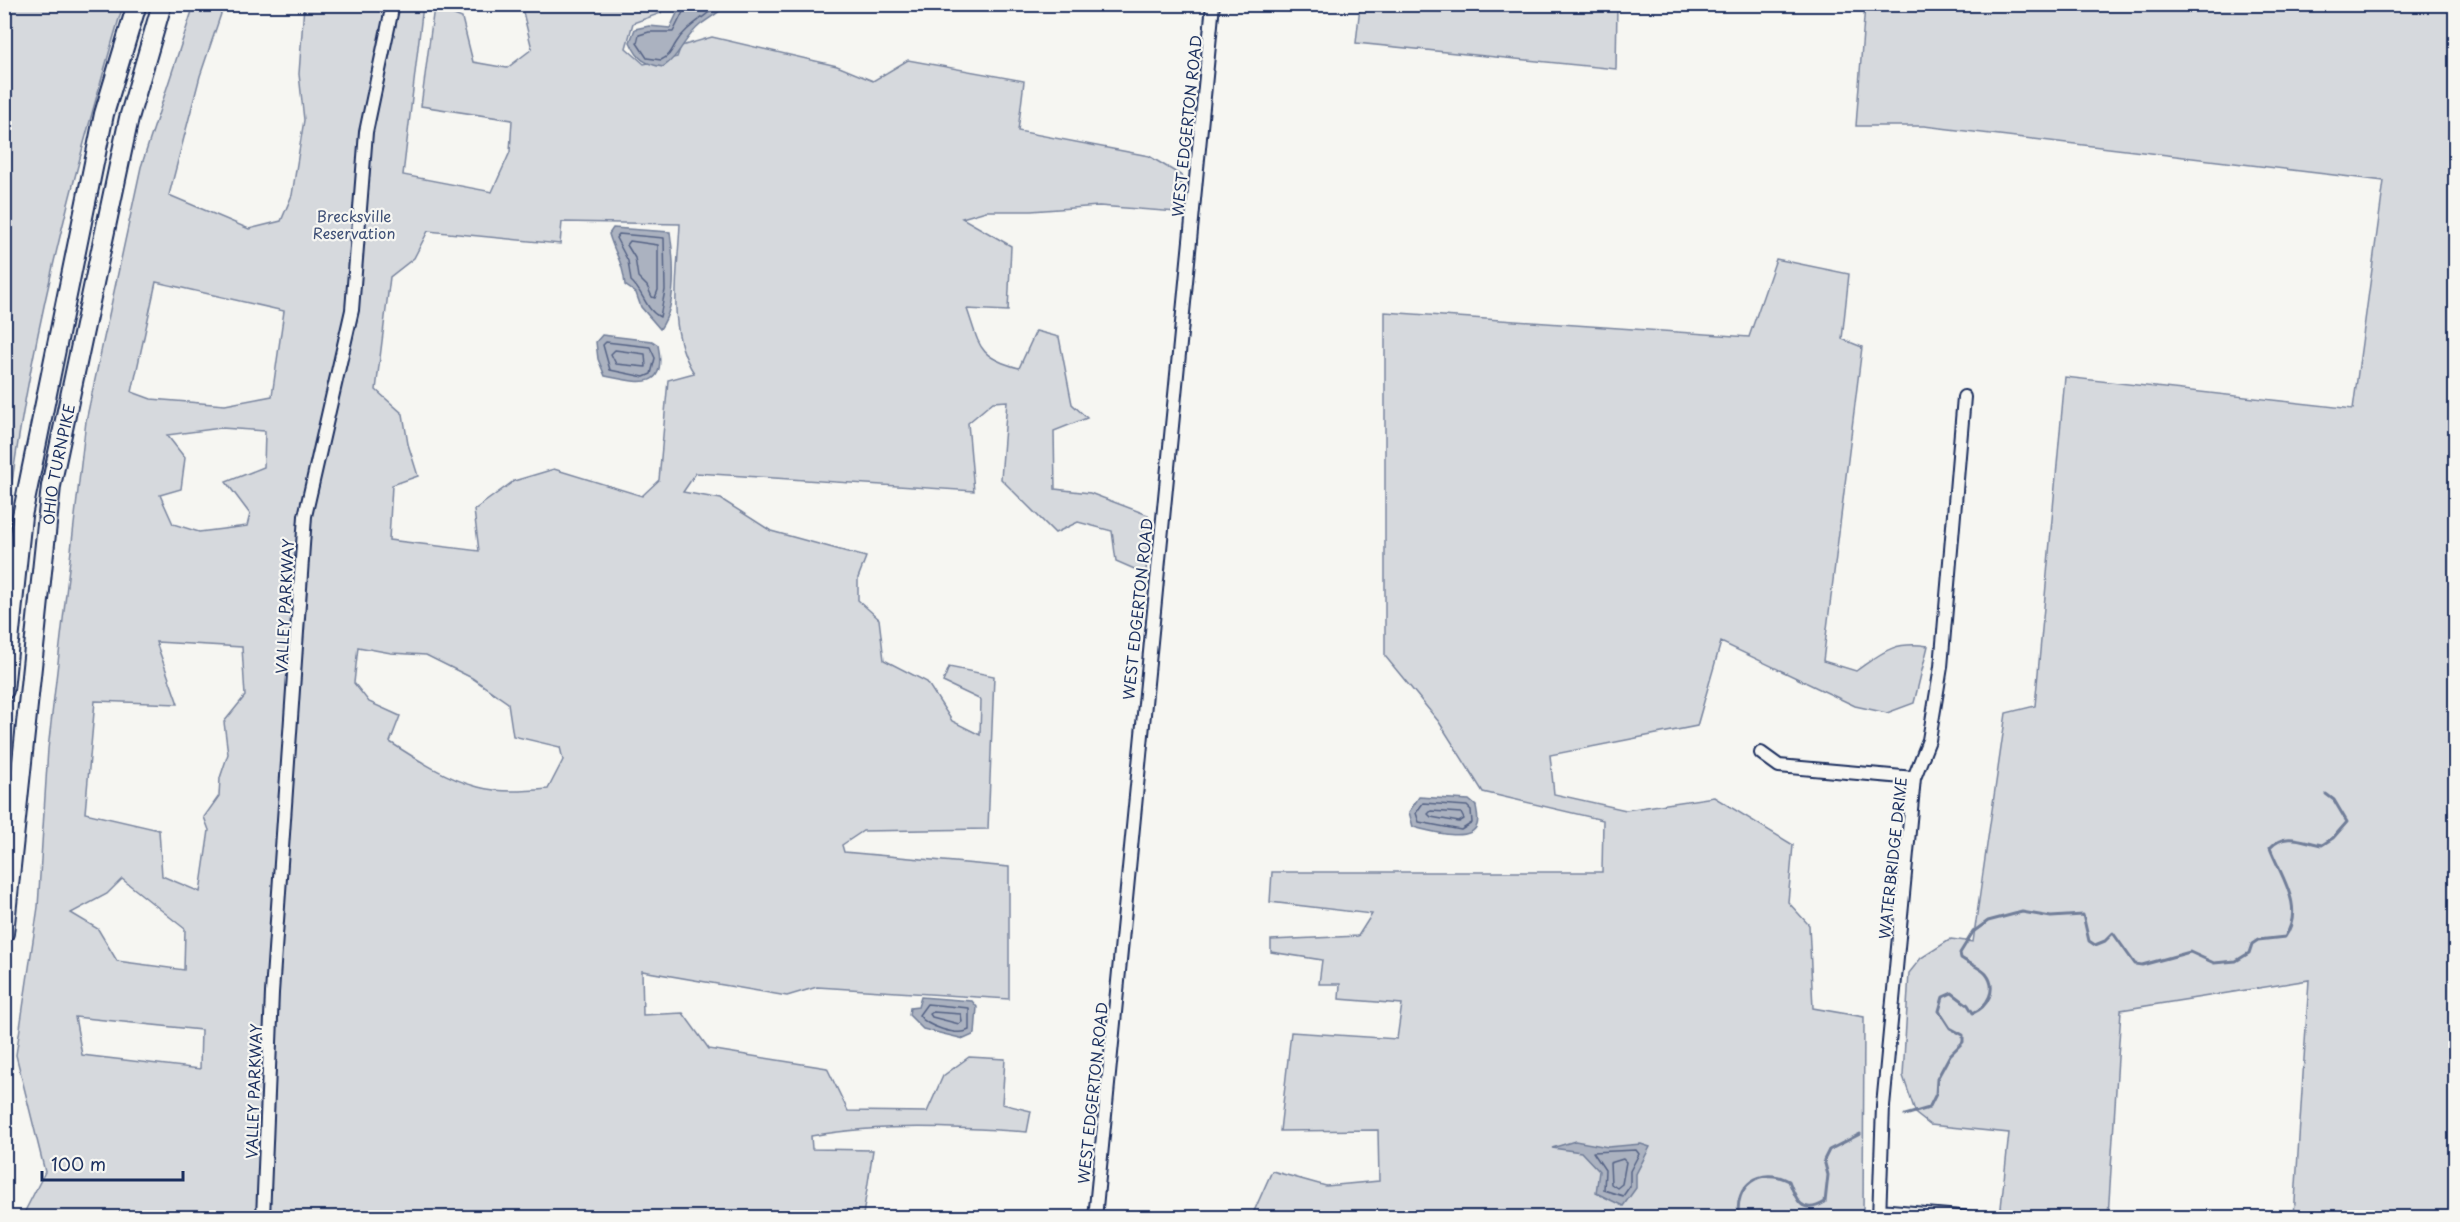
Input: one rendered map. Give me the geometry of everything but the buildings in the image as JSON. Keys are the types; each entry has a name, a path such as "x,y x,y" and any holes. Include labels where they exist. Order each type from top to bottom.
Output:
{"highway":[{"name":"OHIO TURNPIKE","path":"4,690 22,516 104,114 137,4"},
{"name":"OHIO TURNPIKE","path":"4,933 51,486 129,118 162,4"}],"street":[{"name":"VALLEY PARKWAY","path":"263,1218 272,993 305,516 313,472 352,310 366,132 393,4"},
{"name":"WEST EDGERTON ROAD","path":"1095,1218 1213,4"},
{"name":"WATERBRIDGE DRIVE","path":"1879,1214 1887,1062 1914,778 1929,740 1941,667 1964,397"},
{"path":"1761,753 1779,766 1914,778"},
{"path":"1879,1214 1972,1218"}],"green space":[{"name":"Brecksville Reservation","path":"663,4 661,13 633,23 626,48 644,64 677,57 681,46 712,37 837,66 873,81 908,60 1024,81 1018,131 1149,156 1182,176 1177,212 1099,206 1031,211 986,211 962,218 1011,246 1008,311 967,309 978,341 982,348 995,359 1019,368 1036,331 1059,337 1072,404 1087,418 1054,431 1055,489 1090,493 1148,515 1146,574 1116,561 1112,531 1078,522 1055,533 1001,479 1007,401 993,402 968,423 974,491 696,473 683,492 721,499 771,531 866,557 858,578 858,600 879,619 884,660 927,682 952,721 980,735 981,700 943,682 949,667 994,676 988,829 863,831 842,845 844,852 1009,867 1009,999 817,987 787,996 642,971 643,1015 683,1013 709,1049 827,1068 848,1111 927,1112 943,1076 969,1057 1005,1059 1002,1104 1031,1111 1027,1132 892,1128 811,1136 812,1149 873,1150 863,1215 860,1217 22,1217 45,1172 16,1055 38,907 48,749 86,421 141,167 194,5 224,5 200,76 169,195 249,229 281,221 292,195 304,120 299,74 304,5 423,5 403,175 492,192 510,152 512,120 421,106 434,7 462,18 473,62 507,68 532,49 523,12 501,5","holes":["562,222 680,224 676,282 677,320 685,356 694,373 668,380 659,480 642,496 554,469 514,481 474,510 479,551 389,540 392,485 418,476 408,444 403,414 376,390 390,277 414,258 428,231 560,244","156,282 284,311 272,396 225,405 151,399 132,392","221,428 265,431 264,467 226,482 250,514 247,526 199,532 173,524 160,495 181,489 185,458 167,435","156,642 242,647 245,696 224,722 228,754 220,778 219,796 204,817 209,830 200,892 162,876 159,830 85,813 95,701 178,704","358,647 391,653 426,655 472,678 508,703 513,736 560,747 563,760 548,789 504,791 478,787 443,774 390,742 400,716 369,702 354,683","122,879 185,929 184,970 117,961 98,929 71,913 107,894","75,1017 201,1030 200,1069 82,1055"]},
{"path":"4,5 123,5 86,135 38,333 14,467 5,535"},
{"path":"1357,5 1617,5 1616,69 1356,43 1360,6"},
{"path":"1865,5 2455,5 2455,1217 2294,1217 2309,980 2121,1010 2108,1217 2000,1217 2009,1133 1930,1125 1916,1114 1903,1076 1909,973 1921,958 1951,939 1973,942 2006,713 2035,706 2065,377 2353,409 2384,181 1924,126 1856,126"},
{"path":"1776,259 1849,274 1842,339 1862,347 1823,661 1856,671 1889,649 1906,645 1928,646 1914,703 1887,713 1855,706 1721,642 1697,726 1550,755 1554,794 1626,810 1714,797 1793,845 1788,902 1809,925 1813,1008 1864,1017 1863,1217 1251,1218 1272,1171 1326,1186 1379,1181 1378,1130 1280,1131 1291,1032 1397,1039 1402,1004 1339,999 1340,984 1319,984 1322,960 1271,952 1271,940 1358,936 1372,914 1270,902 1272,872 1602,872 1603,820 1483,792 1439,722 1385,656 1385,312 1749,337"}],"water":[{"path":"681,5 726,5 700,25 674,58 663,67 643,60 630,42 635,29 649,26 670,28"},
{"path":"613,228 670,232 673,256 672,295 670,308 660,329 641,307 636,293 625,285 621,264 609,234"},
{"path":"602,335 652,341 658,345 660,360 654,377 647,381 638,381 605,376 598,359 596,342"},
{"path":"1419,797 1469,800 1476,806 1477,825 1473,831 1458,835 1413,827 1409,812"},
{"path":"921,997 972,1001 977,1007 975,1034 964,1039 923,1029 909,1015 910,1008 918,1007"},
{"path":"1575,1141 1608,1147 1641,1144 1650,1147 1636,1174 1636,1188 1623,1206 1596,1193 1599,1171 1581,1152 1552,1148"}],"waterway":[{"path":"1905,1115 1929,1108 1936,1094 1937,1079 1950,1055 1963,1042 1963,1035 1950,1028 1939,1011 1943,997 1952,993 1968,1005 1973,1013 1983,1006 1989,997 1991,986 1986,974 1961,958 1960,953 1973,932 1988,921 2022,912 2051,917 2083,915 2089,941 2095,945 2105,941 2113,933 2135,964 2142,965 2190,952 2214,963 2236,961 2249,953 2252,944 2258,940 2285,937 2291,926 2292,903 2270,848 2288,839 2322,845 2333,838 2347,822 2334,800 2326,794"},
{"path":"1739,1218 1740,1196 1745,1188 1759,1177 1779,1177 1789,1181 1797,1200 1805,1207 1817,1206 1825,1202 1828,1175 1824,1160 1829,1150 1860,1134"}]}
